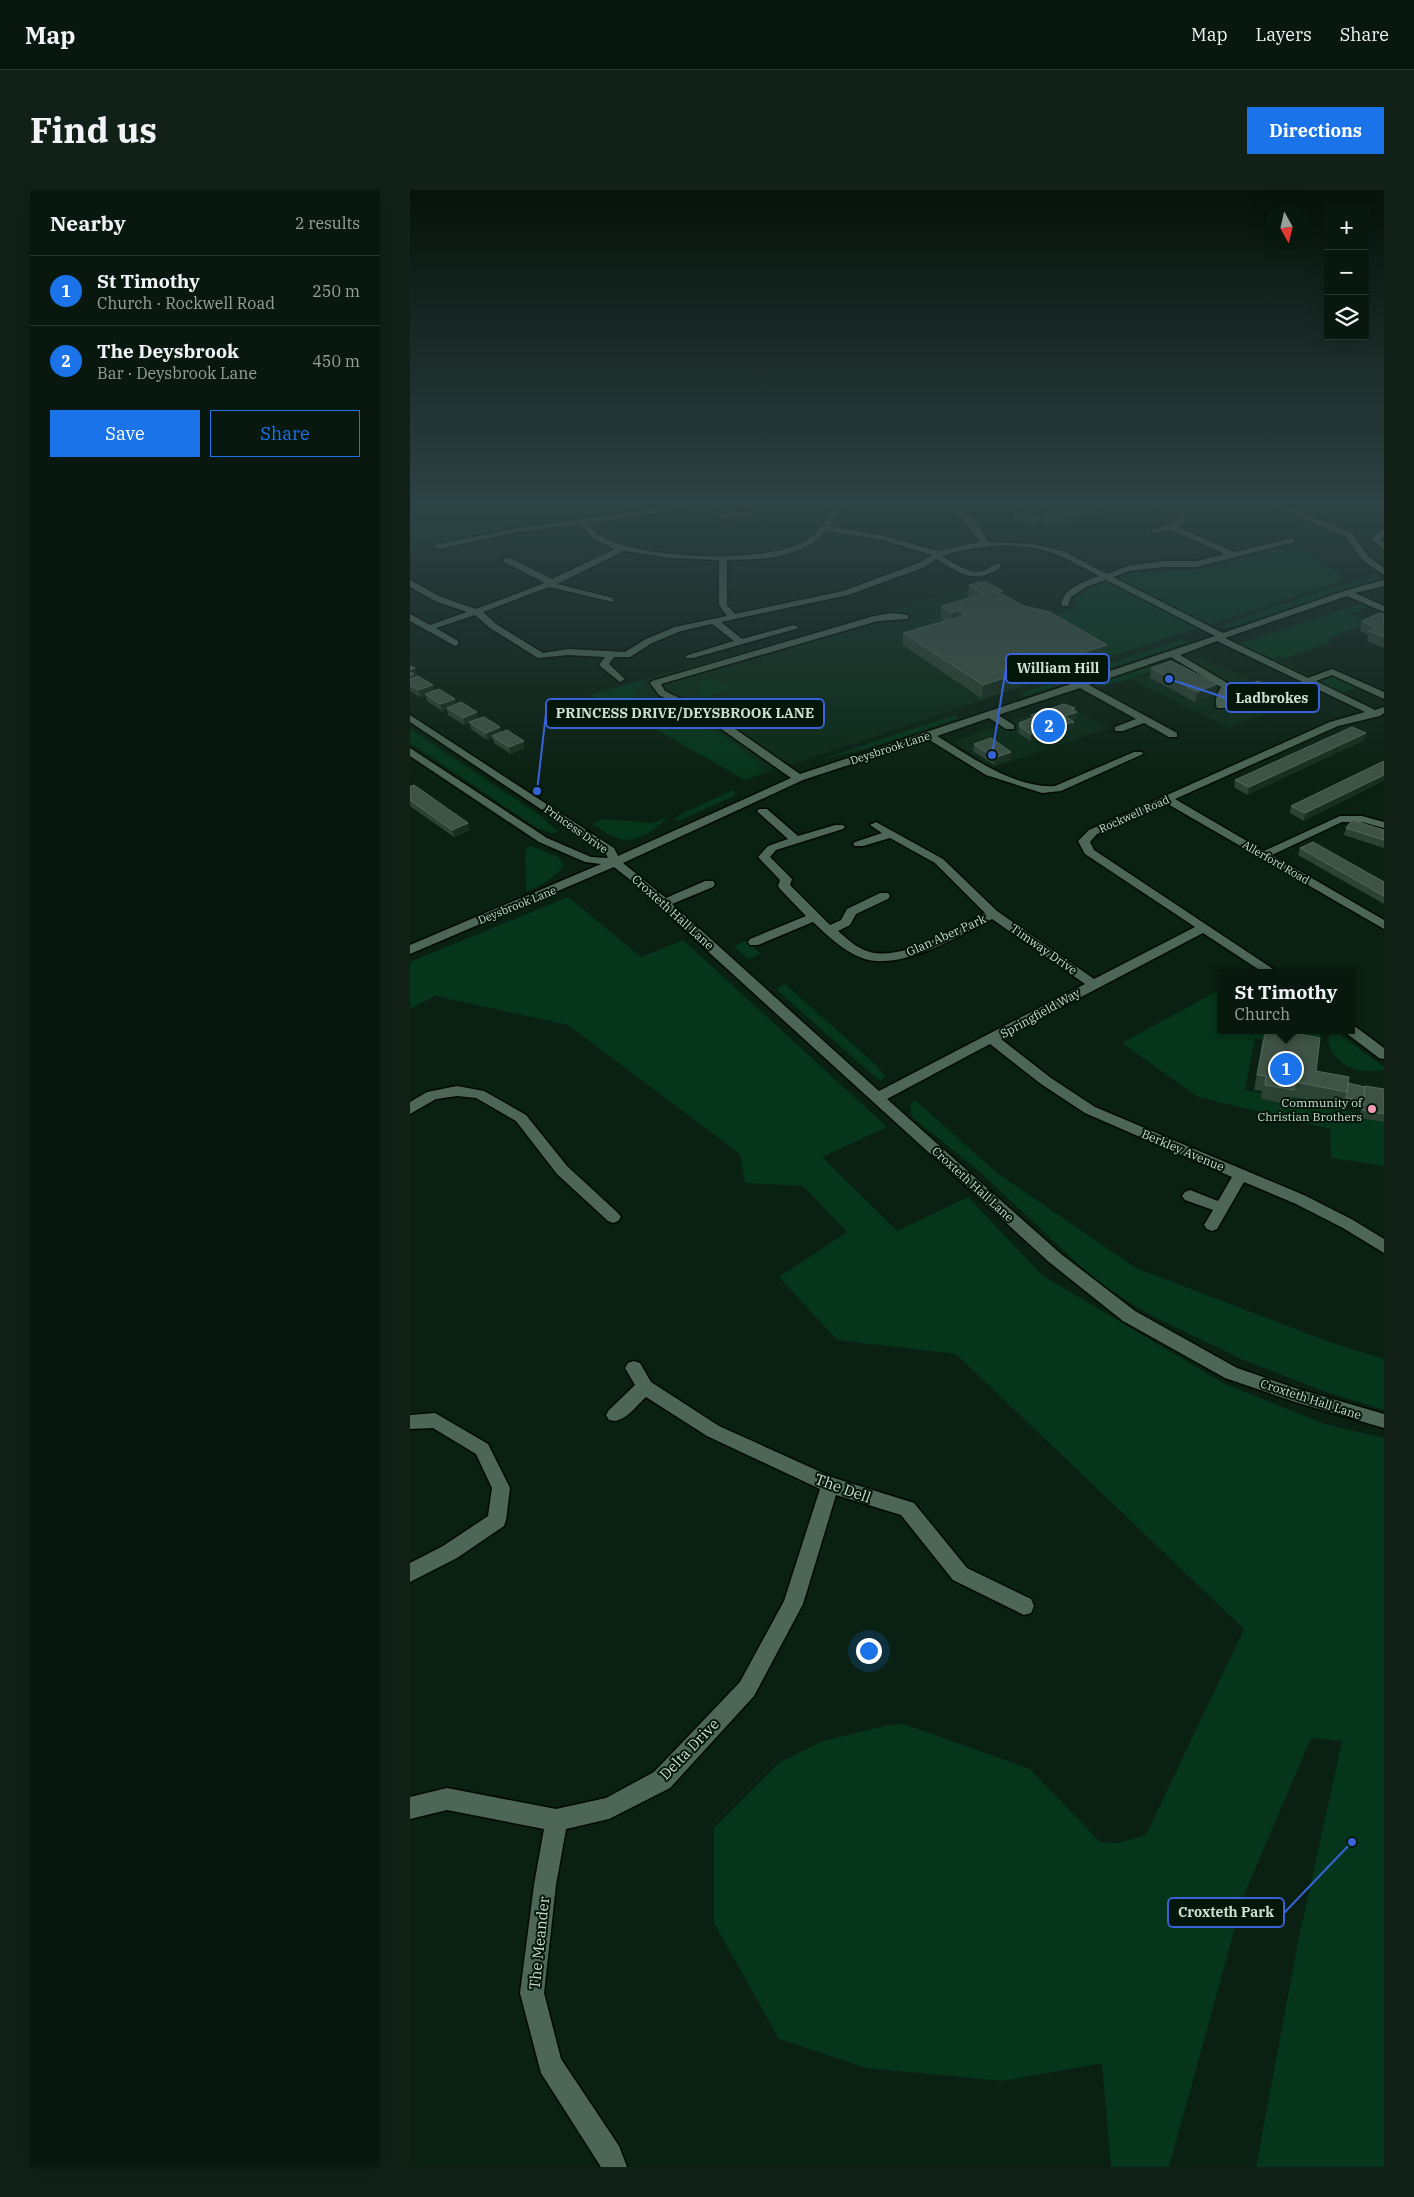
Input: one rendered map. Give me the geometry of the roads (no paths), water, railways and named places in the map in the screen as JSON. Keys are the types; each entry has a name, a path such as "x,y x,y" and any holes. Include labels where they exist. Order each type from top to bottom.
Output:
{"street":[{"path":"433,596 477,612 493,626 542,656 568,652 628,655 649,641 678,629 829,596"},
{"path":"428,628 519,596"},
{"path":"596,596 610,600"},
{"path":"723,596 723,605 732,616"},
{"path":"1065,604 1067,596"},
{"path":"1145,596 1219,637 1308,681 1381,712"},
{"name":"Deysbrook Lane","path":"410,950 560,888 799,778 1172,654 1338,596"},
{"path":"1355,596 1384,609"},
{"path":"410,617 455,643"},
{"path":"799,778 714,719 662,693 655,683 877,618 905,617"},
{"path":"714,620 740,642"},
{"path":"690,656 794,628"},
{"path":"611,654 604,665 620,679"},
{"path":"1172,654 1226,686 1221,696 1221,706"},
{"path":"1308,681 1332,672 1384,696"},
{"path":"1080,684 1173,735"},
{"path":"1356,692 1381,712"},
{"name":"Rockwell Road","path":"1267,969 1096,857 1085,846 1084,841 1094,832 1334,724 1381,712"},
{"path":"990,714 1010,728"},
{"name":"Princess Drive","path":"410,718 571,834 610,850 615,862 589,860 543,840 410,751"},
{"path":"1119,729 1145,719"},
{"path":"929,735 990,773 1042,790 1057,789 1138,754"},
{"name":"Allerford Road","path":"1167,799 1384,925"},
{"path":"763,811 796,840 839,827"},
{"path":"1264,855 1340,819 1353,818 1382,821"},
{"name":"Timway Drive","path":"876,825 939,861 993,914 1093,984"},
{"path":"543,840 571,834"},
{"path":"860,844 890,834"},
{"name":"Glan Aber Park","path":"796,840 772,848 764,857 786,879 784,886 813,917 860,953 870,956 892,956 913,951 993,914"},
{"name":"Croxteth Hall Lane","path":"615,862 651,890 877,1098 1055,1258 1129,1316 1231,1373 1304,1398 1384,1421"},
{"path":"665,903 709,884"},
{"path":"830,930 846,922 851,912 884,896"},
{"path":"754,942 813,917"},
{"name":"Springfield Way","path":"877,1098 1204,927"},
{"path":"1355,1033 1384,1055"},
{"name":"Berkley Avenue","path":"992,1039 1046,1082 1090,1110 1315,1206 1384,1247"},
{"path":"410,1109 432,1095 457,1091 479,1094 521,1118 562,1170 613,1217"},
{"path":"1212,1225 1241,1175"},
{"path":"1190,1196 1222,1208"},
{"name":"The Dell","path":"634,1368 644,1387 713,1431 830,1485 907,1509 960,1574 1024,1606"},
{"path":"615,1415 644,1387"},
{"path":"410,1422 435,1420 482,1449 501,1488 497,1520 450,1552 410,1573"},
{"name":"Delta Drive","path":"410,1808 447,1799 556,1820 609,1808 662,1780 747,1689 793,1604 830,1485"},
{"name":"The Meander","path":"556,1820 545,1885 532,1993 550,2064 610,2155 614,2167"}],"place":[{"name":"Ladbrokes","path":"1169,679"},
{"name":"The Deysbrook","path":"1049,726"},
{"name":"William Hill","path":"992,755"},
{"name":"PRINCESS DRIVE/DEYSBROOK LANE","path":"537,791"},
{"name":"St Timothy","path":"1286,1069"},
{"name":"Community of Christian Brothers","path":"1372,1109"},
{"name":"Croxteth Park","path":"1352,1842"}]}
